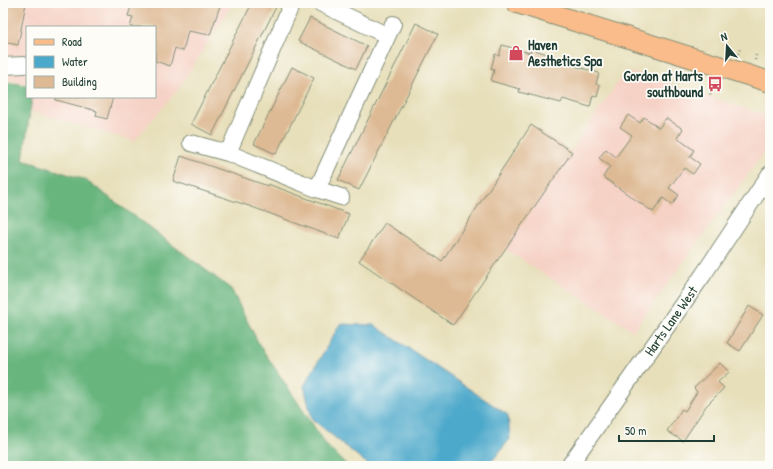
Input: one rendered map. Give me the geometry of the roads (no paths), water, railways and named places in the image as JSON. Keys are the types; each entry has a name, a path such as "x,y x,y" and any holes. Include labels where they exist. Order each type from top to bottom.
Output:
{"main road":[{"path":"517,3 770,82"}],"street":[{"path":"228,153 292,3"},
{"path":"317,189 389,29 320,3"},
{"path":"3,66 24,66"},
{"path":"191,143 228,153 317,189 342,197"},
{"name":"Harts Lane West","path":"569,466 703,275 770,174"}],"water":[{"path":"340,324 374,325 508,415 510,439 488,466 370,466 312,419 304,386"}],"place":[{"name":"Haven Aesthetics Spa","path":"516,53"},
{"name":"Gordon at Harts southbound","path":"715,84"}]}
